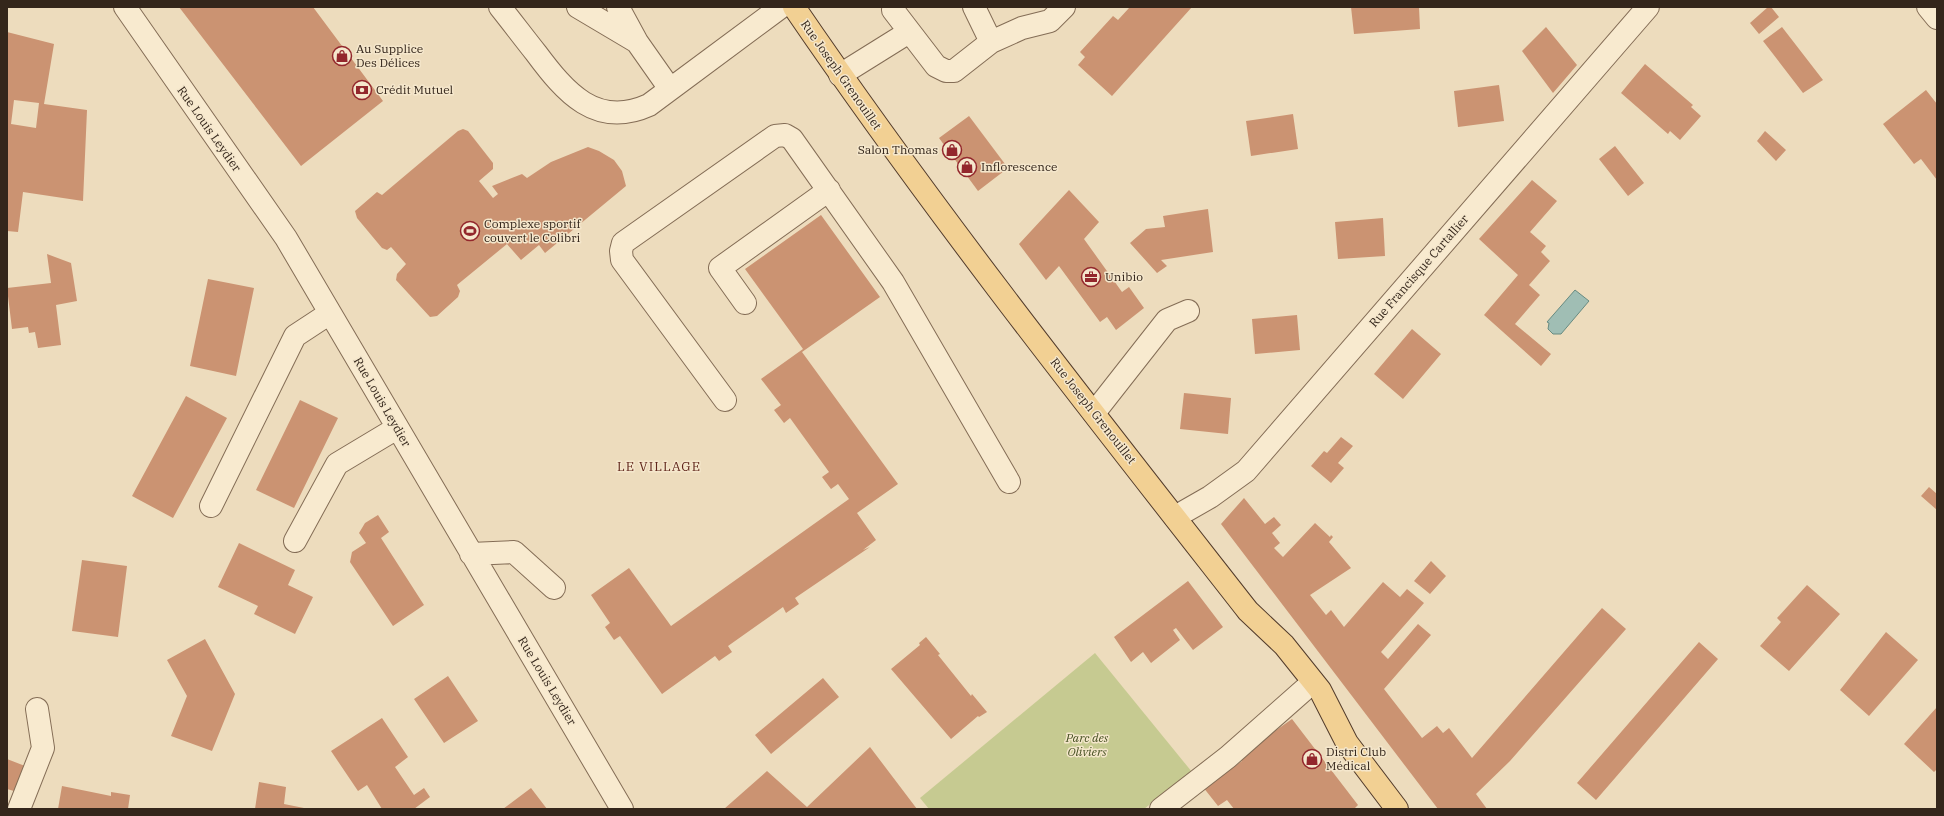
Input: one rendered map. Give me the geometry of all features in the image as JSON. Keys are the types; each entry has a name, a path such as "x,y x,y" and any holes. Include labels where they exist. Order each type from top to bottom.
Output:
{"main road":[{"name":"Rue Joseph Grenouillet","path":"794,7 840,75 963,243 1248,611 1284,645 1314,682 1320,690 1347,743 1397,809"}],"street":[{"name":"Rue Louis Leydier","path":"125,7 286,238 622,809"},
{"path":"500,7 555,78 574,98 594,108 614,113 634,112 649,105 781,7"},
{"path":"578,7 637,42"},
{"path":"599,7 637,42"},
{"path":"618,7 637,42 670,89"},
{"path":"626,7 637,42"},
{"path":"974,7 991,42"},
{"path":"893,10 936,66 946,71 954,71 991,42 1022,28 1050,21 1064,7"},
{"name":"Rue Francisque Cartallier","path":"1175,517 1210,497 1246,471 1648,7"},
{"path":"1928,7 1937,18"},
{"path":"840,75 909,32"},
{"path":"725,400 622,260 621,251 623,243 775,136 785,135 792,139 893,282 1009,482"},
{"path":"745,303 720,268 828,190"},
{"path":"1094,413 1167,320 1188,311"},
{"path":"211,506 295,336 330,313"},
{"path":"295,540 337,464 397,428"},
{"path":"471,554 514,552 554,588"},
{"path":"1162,809 1228,757 1314,682"},
{"path":"19,809 43,748 37,709"}],"green space":[{"name":"Parc des Oliviers","path":"1095,653 1192,772 1144,809 929,809 920,798"}],"water":[{"path":"1575,290 1589,301 1561,334 1553,334 1548,329 1549,323 1547,322"}],"building":[{"path":"179,7 313,7 383,101 301,166"},
{"path":"1127,7 1192,7 1112,96 1078,65 1085,57 1080,52 1113,16 1118,20 1129,8"},
{"path":"1351,7 1419,7 1420,29 1354,34"},
{"path":"1768,7 1771,7 1779,17 1759,34 1750,23"},
{"path":"1546,27 1577,65 1553,93 1522,51"},
{"path":"1782,27 1823,80 1803,93 1763,41"},
{"path":"7,32 54,44 44,104 87,110 83,201 23,192 18,232 7,231","holes":["14,100 39,103 36,128 11,124"]},
{"path":"1645,64 1693,105 1691,107 1701,116 1680,140 1670,131 1668,134 1621,93"},
{"path":"1499,85 1504,121 1458,127 1454,91"},
{"path":"1926,90 1937,104 1937,180 1921,159 1914,164 1883,124"},
{"path":"1293,114 1298,149 1251,156 1246,121"},
{"path":"969,116 1008,168 978,191 939,138"},
{"name":"Complexe sportif couvert le Colibri","path":"463,129 468,131 493,163 493,169 479,181 493,198 498,194 492,186 522,174 527,178 551,162 588,147 599,151 614,160 622,171 626,186 545,253 539,245 521,260 507,244 457,285 460,291 458,297 437,316 430,317 396,280 397,274 406,264 391,247 387,250 382,248 357,218 355,211 377,192 382,195 458,131"},
{"path":"1765,131 1786,150 1776,161 1757,141"},
{"path":"1615,146 1644,183 1628,196 1599,159"},
{"path":"1532,180 1557,201 1530,232 1546,246 1541,252 1550,261 1529,285 1540,295 1515,324 1551,354 1541,366 1484,315 1518,275 1479,239"},
{"path":"1069,190 1099,222 1084,239 1122,292 1129,287 1144,308 1116,330 1107,317 1100,322 1059,266 1046,280 1019,244"},
{"path":"1208,209 1213,252 1161,260 1167,266 1157,273 1130,243 1146,229 1165,227 1163,216"},
{"path":"821,215 880,297 802,352 898,484 857,513 876,540 863,550 870,547 795,598 799,604 786,613 783,607 728,646 732,652 719,661 715,656 662,694 620,636 614,640 605,627 610,623 591,595 629,568 671,626 849,499 838,484 831,489 822,477 829,472 790,418 784,423 774,410 781,405 761,379 803,349 745,269"},
{"path":"1383,218 1385,256 1338,259 1335,222"},
{"path":"47,254 71,263 77,301 56,305 61,345 38,348 35,332 29,333 28,327 12,329 7,288 51,283"},
{"path":"208,279 254,288 236,376 190,366"},
{"path":"1297,315 1300,350 1255,354 1252,319"},
{"path":"1412,329 1441,354 1403,399 1374,374"},
{"path":"1184,393 1231,398 1228,434 1180,429"},
{"path":"186,396 227,418 173,518 132,496"},
{"path":"300,400 338,418 294,508 256,490"},
{"path":"1341,437 1353,446 1338,463 1344,468 1331,483 1311,466 1324,451 1327,453"},
{"path":"1929,487 1937,494 1937,510 1921,496"},
{"path":"1244,498 1265,524 1274,517 1281,525 1272,533 1280,543 1274,548 1283,557 1315,523 1330,537 1331,535 1333,537 1329,542 1351,568 1310,595 1326,615 1331,610 1344,627 1383,582 1400,597 1407,589 1424,603 1381,652 1388,659 1418,624 1431,635 1384,689 1422,738 1437,726 1443,733 1449,728 1472,758 1602,608 1626,629 1510,761 1476,794 1487,809 1438,809 1221,524"},
{"path":"378,515 389,532 381,538 424,605 393,626 350,562 352,552 366,543 359,533 365,523"},
{"path":"239,543 295,570 288,585 313,597 295,634 254,614 258,606 218,587"},
{"path":"82,560 127,566 118,637 72,631"},
{"path":"1431,561 1446,576 1430,594 1414,581"},
{"path":"1188,581 1223,627 1193,650 1176,628 1173,630 1180,640 1151,663 1143,652 1131,662 1114,637"},
{"path":"1807,585 1840,614 1789,671 1760,646 1781,622 1777,618"},
{"path":"1886,632 1918,660 1869,716 1840,690"},
{"path":"926,637 940,654 938,655 971,696 972,694 987,712 979,717 978,716 951,739 891,669 920,645 919,643"},
{"path":"205,639 235,694 212,751 171,736 187,696 167,660"},
{"path":"1699,642 1718,659 1596,800 1577,783"},
{"path":"448,676 478,721 444,743 414,699"},
{"path":"823,678 839,697 771,754 755,735"},
{"path":"1937,707 1937,769 1934,772 1904,744"},
{"path":"382,718 408,757 395,767 414,795 424,788 430,797 414,809 382,809 367,785 358,791 331,751"},
{"path":"1292,719 1358,805 1354,809 1234,809 1227,800 1218,806 1203,787 1229,766 1231,769 1242,761 1238,757"},
{"path":"870,747 917,809 724,809 767,771 807,807"},
{"path":"7,759 25,766 14,791 7,789"},
{"path":"259,782 286,787 284,804 309,809 255,809"},
{"path":"62,786 111,796 111,792 130,795 128,809 58,809"},
{"path":"531,788 547,809 503,809"}],"place":[{"name":"Au Supplice Des Délices","path":"342,56"},
{"name":"Crédit Mutuel","path":"362,90"},
{"name":"Salon Thomas","path":"952,150"},
{"name":"Inflorescence","path":"967,167"},
{"name":"Complexe sportif couvert le Colibri","path":"470,231"},
{"name":"Unibio","path":"1091,277"},
{"name":"Distri Club Médical","path":"1312,759"}],"district":[{"name":"LE VILLAGE","path":"659,466"}]}
